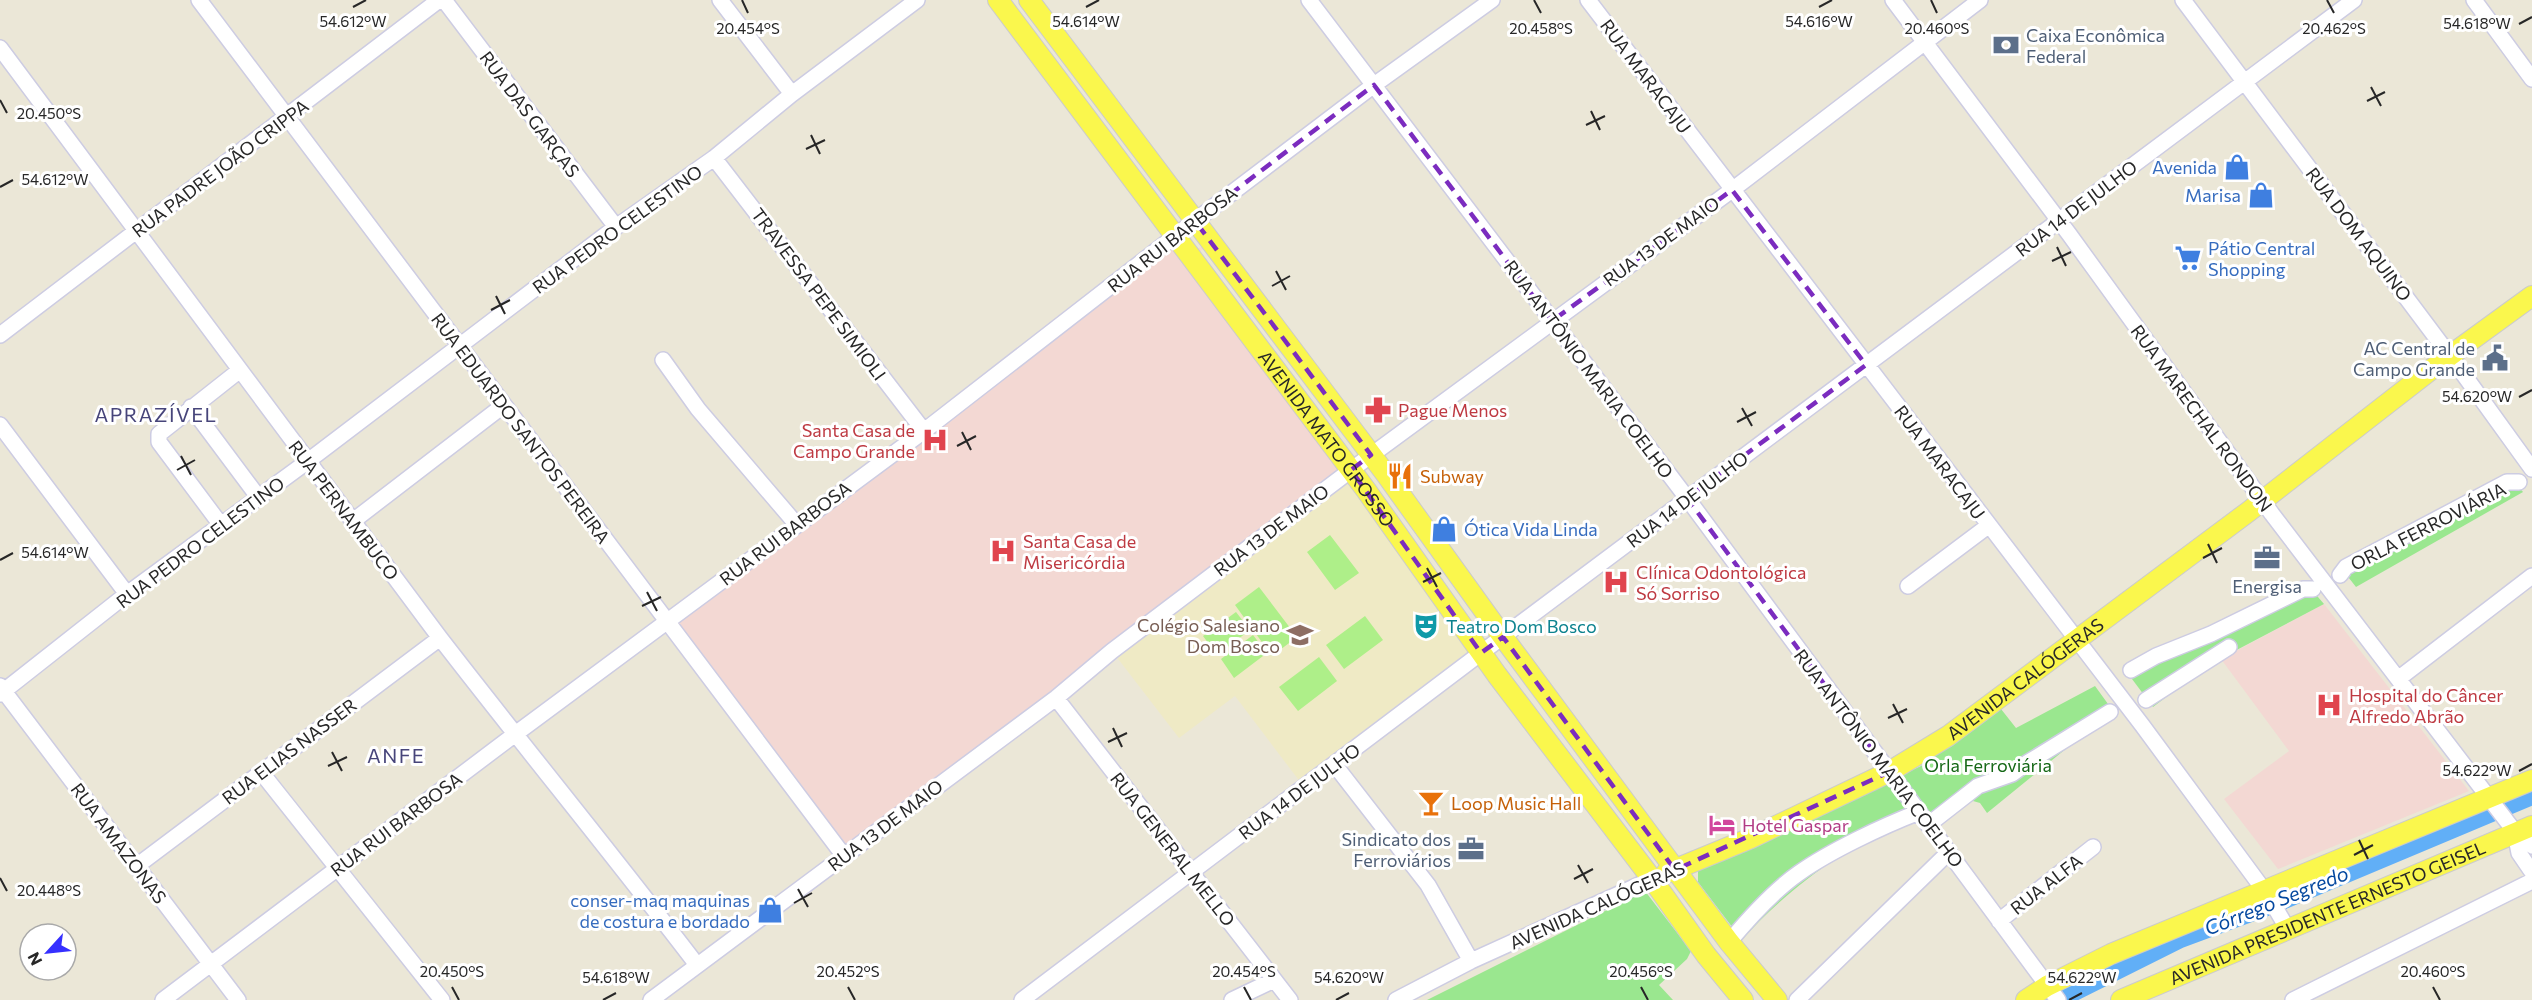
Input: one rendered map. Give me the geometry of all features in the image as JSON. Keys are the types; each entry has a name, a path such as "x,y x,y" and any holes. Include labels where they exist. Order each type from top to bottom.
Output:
{"main road":[{"name":"AVENIDA MATO GROSSO","path":"998,0 1351,470 1480,653 1652,879 1706,955 1743,1000"},
{"name":"AVENIDA MATO GROSSO","path":"1029,0 1371,455 1729,942 1777,1000"},
{"name":"AVENIDA CALÓGERAS","path":"1652,879 1751,838 1889,772 1948,736 2263,500 2449,356 2532,296"},
{"path":"2026,1000 2054,994 2111,954 2266,894 2492,801 2532,780"},
{"name":"AVENIDA PRESIDENTE ERNESTO GEISEL","path":"2121,1000 2284,925 2520,829"}],"street":[{"name":"RUA EDUARDO SANTOS PEREIRA","path":"199,0 844,856"},
{"name":"RUA PADRE JOÃO CRIPPA","path":"0,335 440,0"},
{"name":"RUA DAS GARÇAS","path":"444,0 616,227"},
{"path":"720,0 792,94"},
{"name":"RUA PEDRO CELESTINO","path":"1,690 616,227 714,158 792,94 917,0"},
{"name":"RUA ANTÔNIO MARIA COELHO","path":"1309,0 1687,498 2054,994"},
{"name":"RUA RUI BARBOSA","path":"163,1000 514,735 924,431 1175,236 1492,0"},
{"name":"RUA MARACAJU","path":"1588,0 2142,725 2266,894 2284,925"},
{"name":"RUA MARECHAL RONDON","path":"1893,0 2059,220 2263,500 2398,679 2492,801 2520,829 2532,846"},
{"name":"RUA 13 DE MAIO","path":"651,1000 1056,698 1112,651 1371,455 1732,190 1980,0"},
{"name":"RUA DOM AQUINO","path":"2183,0 2532,469"},
{"name":"RUA 14 DE JULHO","path":"1022,1000 1480,653 2354,0"},
{"path":"2474,0 2532,79"},
{"name":"RUA PERNAMBUCO","path":"0,48 440,638 697,965"},
{"name":"TRAVESSA PEPE SIMIOLI","path":"714,158 924,431"},
{"path":"663,360 698,409 797,525"},
{"path":"221,525 159,442 159,434 240,370"},
{"path":"352,521 504,405"},
{"path":"191,407 259,498"},
{"path":"0,425 127,594"},
{"name":"ORLA FERROVIÁRIA","path":"2340,575 2346,567 2507,482 2519,482"},
{"path":"1908,586 1988,526"},
{"path":"2398,679 2532,576"},
{"path":"2131,670 2156,656 2211,634 2303,589 2313,589"},
{"name":"RUA ELIAS NASSER","path":"138,865 440,638"},
{"path":"2146,700 2229,647"},
{"name":"RUA AMAZONAS","path":"1,690 138,865 238,1000"},
{"name":"RUA GENERAL MELLO","path":"1056,698 1290,1000"},
{"path":"1928,825 1978,786 2012,774 2110,712"},
{"path":"1334,764 1428,885 1471,961"},
{"path":"261,772 442,1000"},
{"path":"1729,942 1798,873 1899,820 1919,812"},
{"name":"RUA MARECHAL RONDON","path":"2520,829 2519,853 2532,872"},
{"name":"RUA ALFA","path":"1999,921 2093,848"},
{"path":"1797,1000 1949,852"},
{"name":"AVENIDA CALÓGERAS","path":"1396,1000 1471,961 1652,879"},
{"path":"2293,1000 2532,881"},
{"path":"1232,1000 1274,980"}],"highlighted area":[{"path":"1374,85 1552,321 1732,190 1866,365 1687,498 1889,772 1675,870 1503,637 1481,653 1351,470 1371,455 1195,221"}],"shaded area":[{"name":"Santa Casa de Misericórdia","path":"1175,236 1188,253 1216,240 1192,257 1351,470 844,856 667,622"},
{"name":"Colégio Salesiano Dom Bosco","path":"1351,470 1481,653 1304,787 1235,696 1179,738 1112,651"},
{"name":"Hospital do Câncer Alfredo Abrão","path":"2324,604 2469,791 2278,869 2224,799 2289,751 2221,659"}],"green space":[{"path":"2508,474 2523,492 2356,587 2338,564"},
{"path":"1330,535 1359,573 1335,590 1307,552"},
{"path":"2306,583 2324,604 2210,664 2153,707 2123,667 2150,650 2218,626"},
{"path":"1259,587 1297,637 1272,656 1235,605"},
{"path":"1236,612 1250,630 1217,655 1203,636"},
{"path":"1365,616 1383,640 1344,669 1326,645"},
{"path":"1253,635 1267,653 1234,678 1221,659"},
{"path":"1319,657 1337,681 1298,711 1279,687"},
{"name":"Orla Ferroviária","path":"2095,686 2116,715 2078,739 1987,813 1980,803 1966,799 1944,815 1904,821 1878,833 1814,874 1775,906 1742,940 1698,882 1698,871 1814,814 1817,816 1921,766 2001,709 2016,728"},
{"path":"1645,891 1691,951 1687,959 1659,985 1673,1000 1427,1000"}],"waterway":[{"name":"Córrego Segredo","path":"2056,1000 2180,938 2277,902 2532,795"}],"place":[{"name":"Caixa Econômica Federal","path":"2006,45"},
{"name":"Avenida","path":"2237,167"},
{"name":"Marisa","path":"2261,195"},
{"name":"Pátio Central Shopping","path":"2188,258"},
{"name":"AC Central de Campo Grande","path":"2495,358"},
{"name":"Pague Menos","path":"1378,410"},
{"name":"Santa Casa de Campo Grande","path":"935,440"},
{"name":"Subway","path":"1400,476"},
{"name":"Ótica Vida Linda","path":"1444,529"},
{"name":"Santa Casa de Misericórdia","path":"1003,551"},
{"name":"Energisa","path":"2267,558"},
{"name":"Clínica Odontológica Só Sorriso","path":"1616,582"},
{"name":"Teatro Dom Bosco","path":"1426,626"},
{"name":"Colégio Salesiano Dom Bosco","path":"1300,635"},
{"name":"Hospital do Câncer Alfredo Abrão","path":"2329,705"},
{"name":"Loop Music Hall","path":"1431,803"},
{"name":"Hotel Gaspar","path":"1722,825"},
{"name":"Sindicato dos Ferroviários","path":"1471,849"},
{"name":"conser-maq maquinas de costura e bordado","path":"770,910"}],"district":[{"name":"APRAZÍVEL","path":"156,414"},
{"name":"ANFE","path":"396,755"}]}
